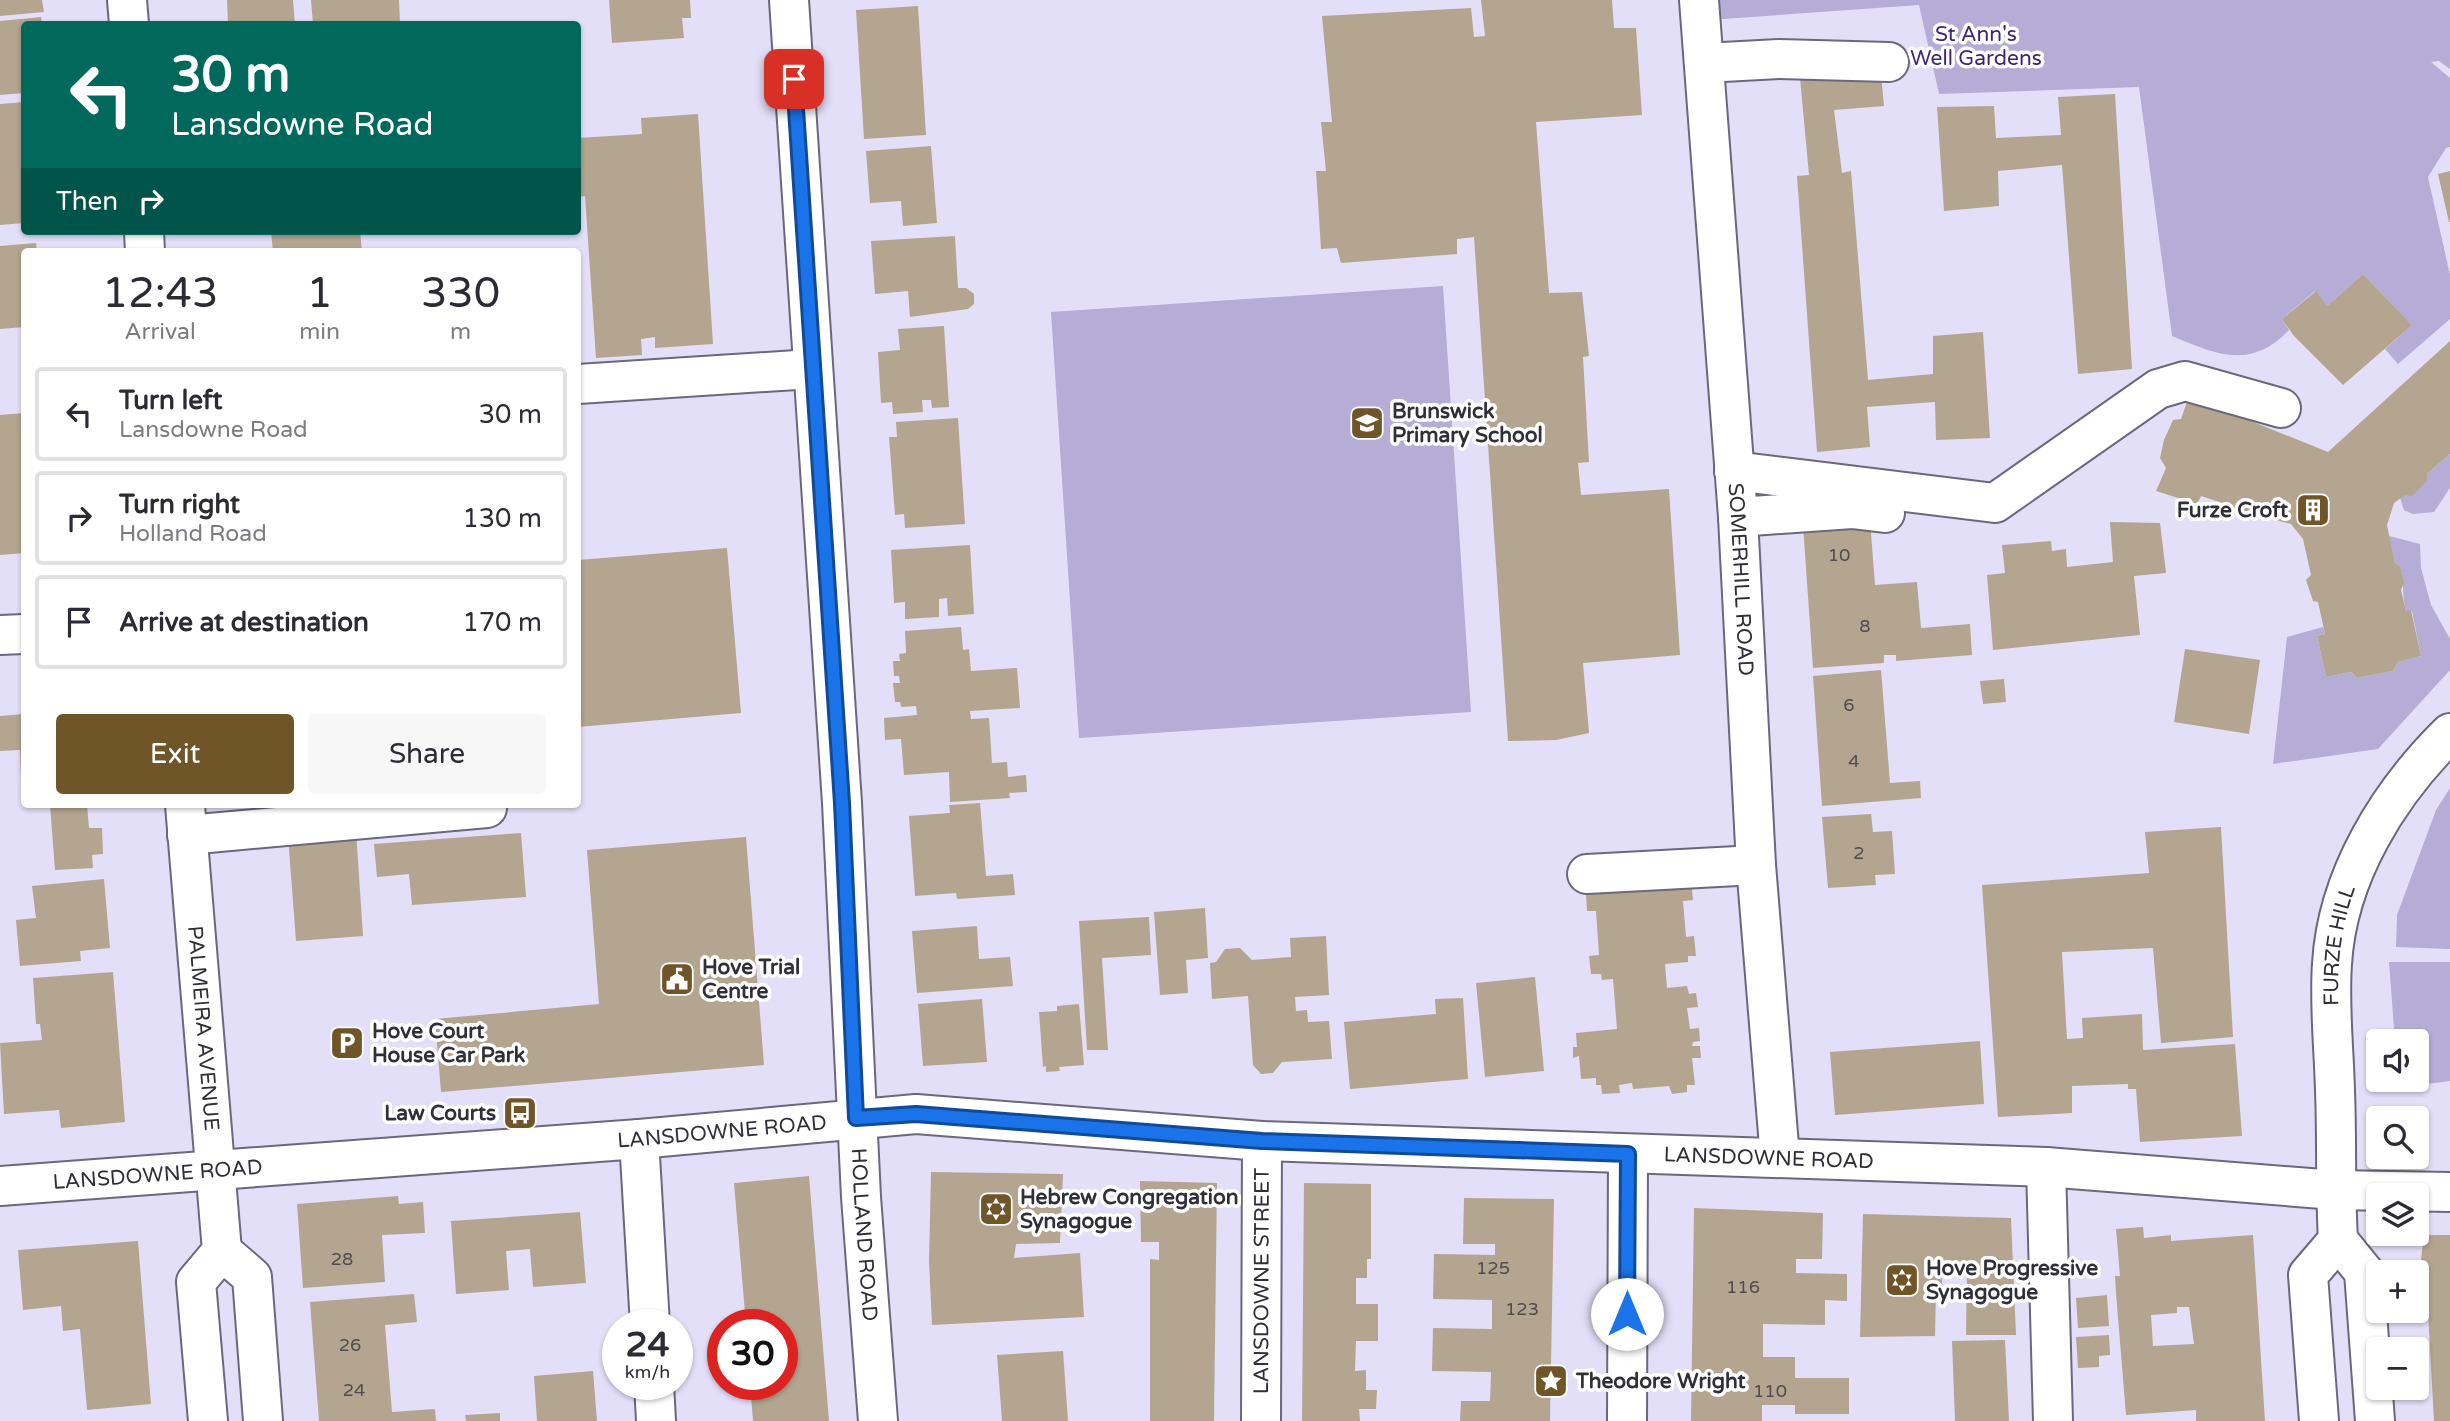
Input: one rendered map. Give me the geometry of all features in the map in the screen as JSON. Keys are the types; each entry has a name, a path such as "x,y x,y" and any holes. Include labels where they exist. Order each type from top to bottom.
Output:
{"street":[{"path":"127,0 129,21"},
{"name":"HOLLAND ROAD","path":"789,0 842,803 856,1118 878,1421"},
{"name":"SOMERHILL ROAD","path":"1699,0 1738,517 1756,865 1780,1158"},
{"path":"1704,63 1779,59 1889,62"},
{"path":"581,384 812,369"},
{"path":"1734,471 1995,503 2158,389 2185,382 2281,408"},
{"path":"1738,517 1853,509 1991,528"},
{"path":"0,635 21,634"},
{"name":"FURZE HILL","path":"2338,1240 2332,962 2341,915 2357,867 2380,819 2408,777 2450,733"},
{"path":"186,820 486,808"},
{"name":"PALMEIRA AVENUE","path":"186,820 222,1251"},
{"path":"1587,874 1756,865"},
{"name":"LANSDOWNE ROAD","path":"0,1186 639,1139 916,1114 1262,1141 1780,1158 2047,1184 2450,1192"},
{"path":"639,1139 649,1309"},
{"name":"LANSDOWNE STREET","path":"1261,1421 1262,1141"},
{"path":"1627,1421 1628,1154"},
{"path":"2047,1184 2053,1421"},
{"path":"2319,1421 2308,1275 2338,1240 2364,1272 2375,1421"},
{"path":"208,1421 196,1282 222,1251 252,1276 263,1421"},
{"path":"655,1400 656,1421"}],"green space":[{"name":"St Ann's Well Gardens","path":"1708,0 2450,0 2450,69 2439,61 2431,62 2450,78 2450,147 2446,148 2428,177 2450,275 2450,319 2398,364 2385,349 2412,325 2363,274 2327,306 2315,291 2282,319 2289,330 2275,343 2261,350 2233,355 2219,353 2172,336 2139,87 1939,94 1919,5 1709,20"},
{"path":"1443,286 1471,712 1079,738 1051,312"},
{"path":"2450,454 2450,488 2434,512 2413,514 2404,510 2400,498"},
{"path":"2389,536 2420,544 2421,568 2431,605 2450,639 2450,670 2378,749 2273,764 2287,637 2323,627 2325,634 2317,636 2326,677 2351,672 2357,678 2393,671 2398,662 2421,656 2412,611 2406,611 2400,566 2395,563"},
{"path":"2450,788 2450,949 2396,947 2397,915 2436,810"},
{"path":"2389,962 2450,962 2450,1081 2429,1084 2429,1029 2394,1029"}],"building":[{"path":"0,0 42,0 44,12 0,16"},
{"path":"227,0 293,0 295,21 228,21"},
{"path":"311,0 399,0 400,21 313,21"},
{"path":"609,0 690,0 691,18 682,18 684,38 612,43"},
{"path":"1481,0 1612,0 1614,28 1636,28 1642,115 1536,122 1549,293 1582,292 1589,356 1583,357 1589,462 1578,463 1581,495 1669,489 1680,655 1583,663 1589,733 1556,740 1508,741 1474,237 1457,239 1457,254 1341,263 1337,248 1321,249 1316,171 1326,171 1321,122 1332,122 1322,16 1471,8 1474,37 1485,36"},
{"path":"918,6 926,135 864,139 856,10"},
{"path":"41,17 42,21 21,21 21,93 0,95 0,21"},
{"path":"1881,75 1884,106 1834,110 1842,173 1851,171 1868,380 1933,374 1933,336 1983,332 1990,438 1936,440 1935,402 1867,407 1870,447 1817,452 1797,176 1809,175 1800,78"},
{"path":"2115,94 2132,369 2078,374 2062,165 1998,171 1999,206 1944,211 1937,107 1994,106 1996,138 2061,135 2058,97"},
{"path":"21,102 21,223 0,225 0,104"},
{"path":"698,114 713,344 655,348 655,337 641,339 642,355 596,358 585,196 581,197 581,138 642,134 641,118"},
{"path":"931,146 937,223 903,226 901,201 870,203 866,151"},
{"path":"2450,171 2450,222 2449,222 2438,174"},
{"path":"271,235 360,235 362,248 273,248"},
{"path":"955,236 958,288 966,288 974,294 974,304 968,309 910,317 908,291 875,294 871,241"},
{"path":"36,243 37,248 21,248 21,327 0,329 0,246"},
{"path":"2363,274 2412,325 2343,385 2294,336 2282,319 2316,291 2327,306"},
{"path":"944,326 949,407 932,408 931,400 922,400 923,412 893,414 892,402 881,403 878,352 900,350 898,329"},
{"name":"Furze Croft","path":"2450,341 2450,454 2427,474 2427,481 2412,496 2405,495 2394,503 2387,525 2395,563 2400,566 2404,583 2401,590 2406,611 2411,610 2421,656 2398,662 2393,671 2357,678 2351,672 2326,677 2317,636 2325,634 2318,602 2313,601 2306,580 2311,575 2303,539 2291,524 2257,515 2250,518 2238,515 2232,506 2201,496 2197,504 2156,491 2166,468 2160,458 2164,440 2173,420 2181,419 2189,396 2328,452"},
{"path":"21,413 21,553 0,555 0,415"},
{"path":"958,418 965,524 905,528 904,514 895,515 889,437 897,437 896,422"},
{"path":"1870,520 1875,585 1917,582 1921,628 1970,624 1972,655 1896,661 1896,655 1884,655 1884,663 1813,668 1803,525"},
{"path":"2110,522 2160,523 2166,573 2134,576 2140,635 1993,650 1987,575 2005,573 2002,545 2051,541 2052,551 2066,549 2067,567 2113,562"},
{"path":"970,545 974,614 948,616 947,598 939,599 939,617 905,619 905,602 894,603 891,550"},
{"path":"727,548 741,713 581,727 581,560"},
{"path":"961,627 963,650 969,649 971,671 1017,668 1020,708 970,711 971,719 989,718 992,763 1007,762 1008,777 1026,775 1027,792 1009,793 1010,798 950,802 949,772 904,775 901,739 885,740 884,718 917,715 916,706 901,707 900,702 895,702 893,683 900,683 899,676 894,676 893,661 900,661 899,654 906,653 905,631"},
{"path":"2185,649 2260,660 2249,734 2174,722"},
{"path":"1881,670 1890,783 1920,781 1921,798 1822,806 1813,676"},
{"path":"2004,679 2006,702 1983,704 1980,681"},
{"path":"21,714 21,777 20,750 0,751 0,716"},
{"path":"980,803 986,876 1013,874 1015,895 957,899 956,893 915,896 909,816 950,813 949,805"},
{"path":"50,808 87,808 89,828 102,828 103,854 92,855 93,868 55,870"},
{"path":"1871,814 1873,832 1892,831 1895,874 1875,875 1876,885 1828,888 1822,817"},
{"path":"2221,827 2233,1037 2161,1043 2153,948 2062,952 2067,1039 2083,1038 2082,1018 2142,1014 2143,1050 2235,1044 2242,1136 2140,1142 2136,1089 2128,1089 2128,1084 2072,1086 2072,1113 1998,1117 1982,885 2149,873 2145,832"},
{"path":"356,831 363,936 296,941 288,836"},
{"path":"521,833 526,897 412,905 409,874 377,877 374,844"},
{"name":"Hove Trial Centre","path":"746,837 764,1065 441,1092 435,1019 599,1004 587,850"},
{"path":"104,879 110,948 80,951 81,961 20,966 16,920 36,918 32,886"},
{"path":"1691,880 1693,900 1683,901 1686,937 1694,936 1696,956 1688,956 1688,962 1665,964 1667,988 1687,986 1689,994 1696,993 1698,1007 1687,1008 1690,1029 1699,1028 1700,1041 1693,1042 1692,1046 1700,1046 1701,1058 1692,1058 1695,1085 1687,1085 1687,1092 1672,1094 1669,1086 1633,1089 1632,1083 1619,1085 1620,1093 1602,1094 1601,1085 1596,1085 1596,1078 1581,1079 1579,1056 1573,1058 1573,1047 1577,1047 1576,1033 1617,1029 1613,979 1602,980 1601,974 1591,974 1589,956 1599,955 1596,911 1587,911 1586,893"},
{"path":"1205,908 1208,958 1186,960 1188,993 1160,995 1154,912"},
{"path":"1149,917 1151,955 1102,958 1108,1050 1087,1050 1079,921"},
{"path":"977,926 979,959 1010,957 1013,986 917,993 912,931"},
{"path":"1326,936 1329,995 1295,997 1296,1011 1307,1010 1308,1022 1329,1021 1332,1059 1282,1062 1273,1073 1261,1074 1253,1065 1248,996 1212,999 1210,963 1216,962 1225,949 1240,948 1252,960 1291,957 1290,938"},
{"path":"113,972 125,1122 61,1128 59,1110 4,1114 0,1043 42,1040 40,1024 36,1024 33,978"},
{"path":"1535,977 1544,1071 1485,1077 1476,983"},
{"path":"1463,998 1468,1079 1350,1089 1344,1022 1436,1014 1435,999"},
{"path":"982,999 987,1062 923,1066 918,1004"},
{"path":"1079,1004 1084,1065 1059,1067 1060,1071 1046,1072 1046,1066 1043,1067 1039,1012 1057,1011 1057,1006"},
{"path":"1980,1041 1984,1104 1835,1115 1830,1052"},
{"path":"931,1172 1063,1174 1060,1243 1016,1244 1014,1258 1080,1253 1084,1317 932,1325 929,1261"},
{"path":"809,1176 829,1421 753,1421 751,1400 798,1400 798,1309 745,1309 734,1183"},
{"path":"1140,1181 1217,1183 1214,1421 1150,1421 1150,1259 1159,1260 1159,1242 1141,1242"},
{"path":"1304,1183 1371,1184 1371,1259 1367,1259 1367,1278 1356,1278 1356,1304 1378,1304 1378,1341 1356,1341 1355,1371 1366,1370 1366,1390 1377,1390 1376,1409 1359,1409 1360,1421 1302,1421"},
{"path":"398,1196 399,1204 423,1202 425,1233 382,1235 385,1282 303,1288 297,1204"},
{"path":"1464,1198 1554,1199 1550,1421 1460,1421 1461,1401 1490,1401 1491,1372 1432,1371 1433,1328 1492,1329 1492,1300 1433,1299 1434,1254 1495,1255 1495,1244 1463,1244"},
{"path":"1694,1208 1823,1213 1822,1259 1796,1259 1796,1273 1847,1274 1847,1301 1825,1300 1825,1325 1763,1324 1763,1357 1795,1357 1795,1378 1849,1378 1849,1414 1795,1414 1795,1405 1762,1405 1762,1421 1691,1421"},
{"path":"580,1212 586,1283 533,1287 530,1249 506,1251 509,1290 456,1294 451,1221"},
{"name":"Hove Progressive Synagogue","path":"1863,1214 2011,1218 2016,1335 1966,1335 1967,1267 1942,1266 1942,1292 1936,1292 1935,1336 1860,1337"},
{"path":"2143,1227 2144,1238 2171,1235 2171,1241 2253,1235 2265,1421 2196,1421 2196,1410 2126,1415 2115,1276 2120,1276 2116,1229","holes":["2177,1307 2189,1307 2194,1344 2153,1346 2151,1315 2177,1313"]},
{"path":"2429,1235 2450,1235 2450,1421 2434,1421 2429,1323 2429,1260 2421,1260 2423,1246 2429,1246"},
{"path":"138,1241 151,1404 87,1410 80,1329 63,1331 61,1306 23,1310 18,1250"},
{"path":"414,1294 417,1322 385,1325 392,1412 435,1409 436,1421 319,1421 310,1302"},
{"path":"2107,1295 2109,1326 2078,1328 2076,1298"},
{"path":"2109,1335 2110,1355 2099,1356 2099,1367 2078,1368 2076,1337"},
{"path":"2005,1340 2009,1421 1955,1421 1952,1341"},
{"path":"1063,1351 1068,1421 1002,1421 997,1355"},
{"path":"593,1371 597,1421 537,1421 534,1376"},
{"path":"500,1413 500,1421 466,1421 465,1415"}],"place":[{"name":"Brunswick Primary School","path":"1367,423"},
{"name":"Furze Croft","path":"2313,510"},
{"name":"Hove Trial Centre","path":"677,979"},
{"name":"Hove Court House Car Park","path":"347,1043"},
{"name":"Law Courts","path":"520,1113"},
{"name":"Hebrew Congregation Synagogue","path":"996,1209"},
{"name":"Hove Progressive Synagogue","path":"1902,1280"},
{"name":"Theodore Wright","path":"1551,1381"}],"route":[{"path":"794,79 836,747 842,803 856,1118 916,1114 1262,1141 1628,1154 1627,1314"}]}
